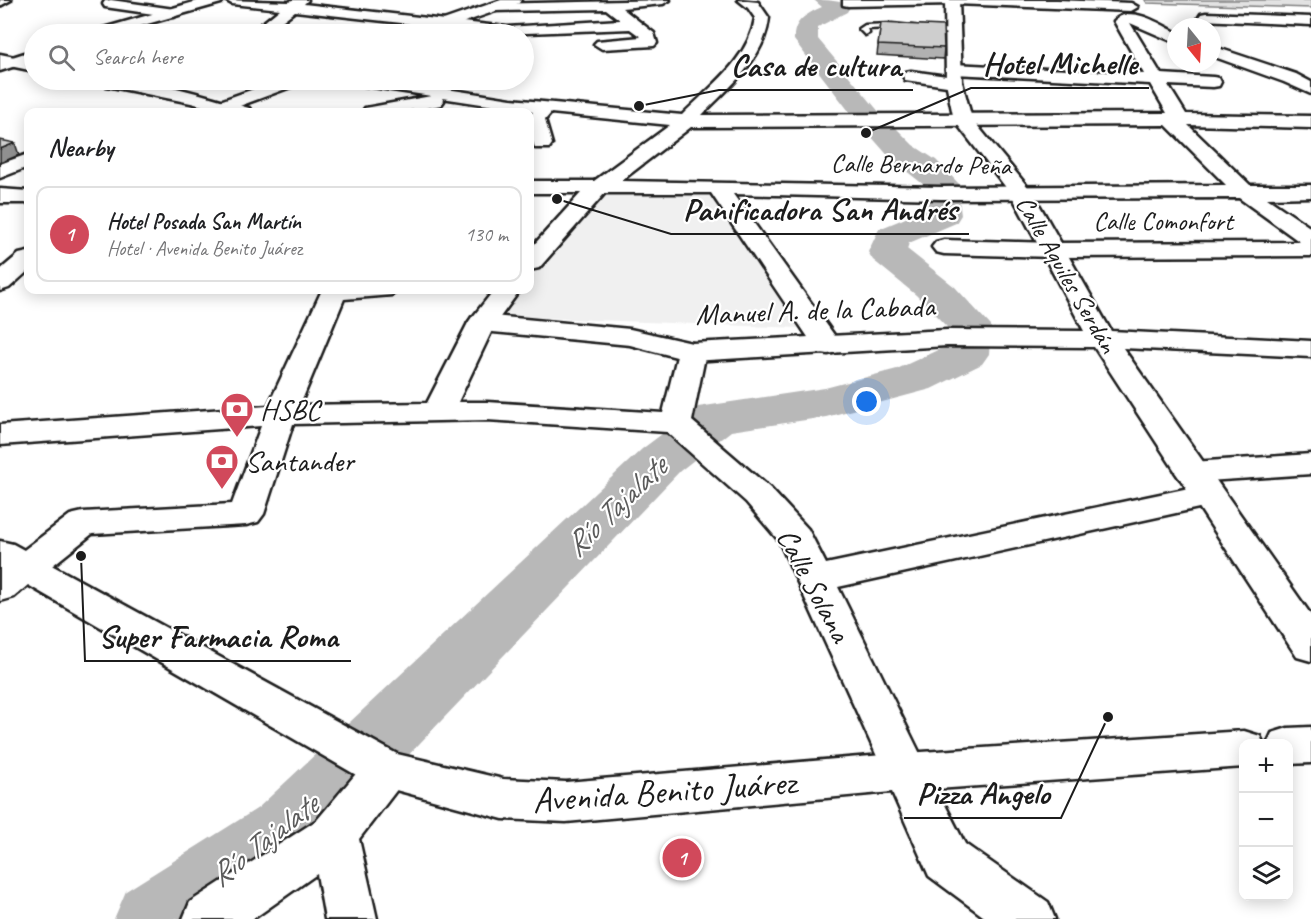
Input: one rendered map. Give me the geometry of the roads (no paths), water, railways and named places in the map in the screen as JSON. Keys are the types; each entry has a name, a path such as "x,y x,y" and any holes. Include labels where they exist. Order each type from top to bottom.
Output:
{"street":[{"path":"133,24 216,0"},
{"path":"232,0 297,3 451,24"},
{"path":"445,23 514,0"},
{"path":"494,7 558,9 663,0"},
{"path":"534,259 600,186 687,122 747,58 760,35 762,18 753,5 745,0"},
{"path":"846,5 872,0 952,1 1131,9 1167,32"},
{"name":"Calle Aquiles Serdán","path":"952,1 954,75 963,120 1021,192 1102,339 1311,646"},
{"path":"269,24 297,3"},
{"path":"592,44 649,43 649,36 607,3"},
{"path":"110,4 174,12"},
{"path":"1131,9 1121,21 1178,116 1171,119"},
{"path":"1206,18 1311,21"},
{"path":"534,31 635,24"},
{"path":"1221,42 1311,90"},
{"path":"5,62 24,57"},
{"path":"5,62 24,65"},
{"path":"1290,78 1311,75"},
{"path":"911,76 1156,79 1213,82"},
{"path":"133,90 167,101 223,106 266,90"},
{"path":"167,101 185,90"},
{"path":"417,90 546,108 687,122 1171,119 1311,122"},
{"path":"394,108 457,97 467,90"},
{"path":"167,101 194,98 230,108"},
{"path":"542,144 536,120 546,108"},
{"path":"1171,119 1245,192 1311,239"},
{"path":"0,172 24,162"},
{"name":"Calle Bernardo Peña","path":"534,187 717,187 941,193 1311,191"},
{"path":"717,187 828,346"},
{"path":"0,196 24,197"},
{"name":"Calle Comonfort","path":"944,247 1054,250 1311,249"},
{"path":"0,259 24,259"},
{"path":"0,283 24,262"},
{"path":"8,570 83,523 246,514 280,415 334,294"},
{"path":"438,412 482,323 504,294"},
{"name":"Manuel A. de la Cabada","path":"482,323 630,337 692,352 947,338 1102,339 1311,349"},
{"path":"0,435 280,415 487,411 679,425 692,352"},
{"name":"Calle Solana","path":"679,425 759,495 795,537 947,860 1029,919"},
{"path":"815,579 1200,483 1311,464"},
{"name":"Avenida Benito Juárez","path":"8,570 372,762 503,799 566,802 906,772 1239,749"},
{"path":"1293,746 1311,745"},
{"path":"209,919 334,835 372,762"},
{"path":"334,835 351,919"}],"lane":[{"path":"865,33 863,29 865,27 882,26 952,32"}],"waterway":[{"name":"Río Tajalate","path":"825,0 839,7 810,22 805,32 806,40 865,113"},
{"name":"Río Tajalate","path":"877,126 902,152 924,167 942,184"},
{"name":"Río Tajalate","path":"156,919 285,832 661,460 716,418 826,402 914,379 966,354 969,326 940,295 887,252 892,237 943,215 942,200"}],"place":[{"name":"Casa de cultura","path":"639,106"},
{"name":"Hotel Michelle","path":"866,133"},
{"name":"Panificadora San Andrés","path":"557,199"},
{"name":"HSBC","path":"237,438"},
{"name":"Santander","path":"222,490"},
{"name":"Super Farmacia Roma","path":"81,556"},
{"name":"Pizza Angelo","path":"1108,717"},
{"name":"Hotel Posada San Martín","path":"682,858"}]}
